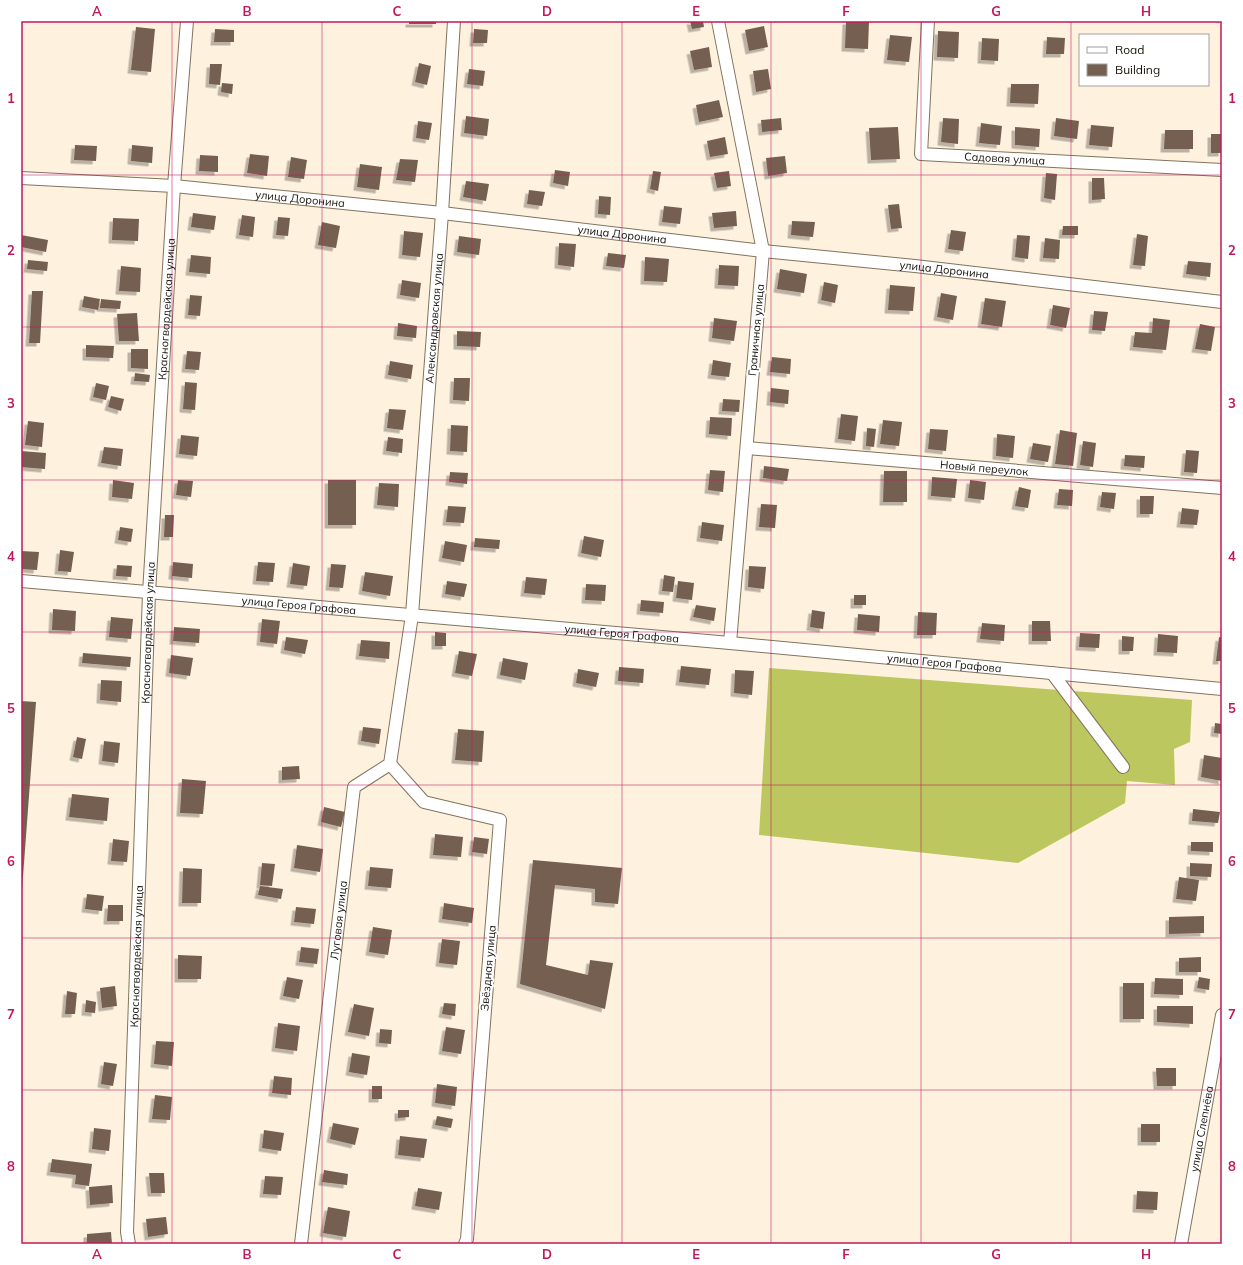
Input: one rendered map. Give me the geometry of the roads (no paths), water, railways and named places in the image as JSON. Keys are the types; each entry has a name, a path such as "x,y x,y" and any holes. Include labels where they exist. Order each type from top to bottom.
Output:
{"street":[{"name":"Красногвардейская улица","path":"129,1244 127,1232 148,593 174,186 187,21"},
{"name":"Александровская улица","path":"412,615 442,213 454,21"},
{"name":"Граничная улица","path":"718,21 763,251 730,643"},
{"name":"Садовая улица","path":"928,21 921,154 1222,170"},
{"name":"улица Доронина","path":"21,178 174,186 442,213 763,251 915,266 1222,302"},
{"name":"Новый переулок","path":"747,448 1222,488"},
{"name":"улица Героя Графова","path":"21,582 730,643 1222,690"},
{"path":"390,764 412,615"},
{"path":"1052,673 1122,767"},
{"name":"Луговая улица","path":"301,1244 354,787 390,764"},
{"name":"Звёздная улица","path":"390,764 424,802 500,820 467,1239 465,1244"},
{"name":"улица Слепнёва","path":"1181,1244 1222,1014"}]}
